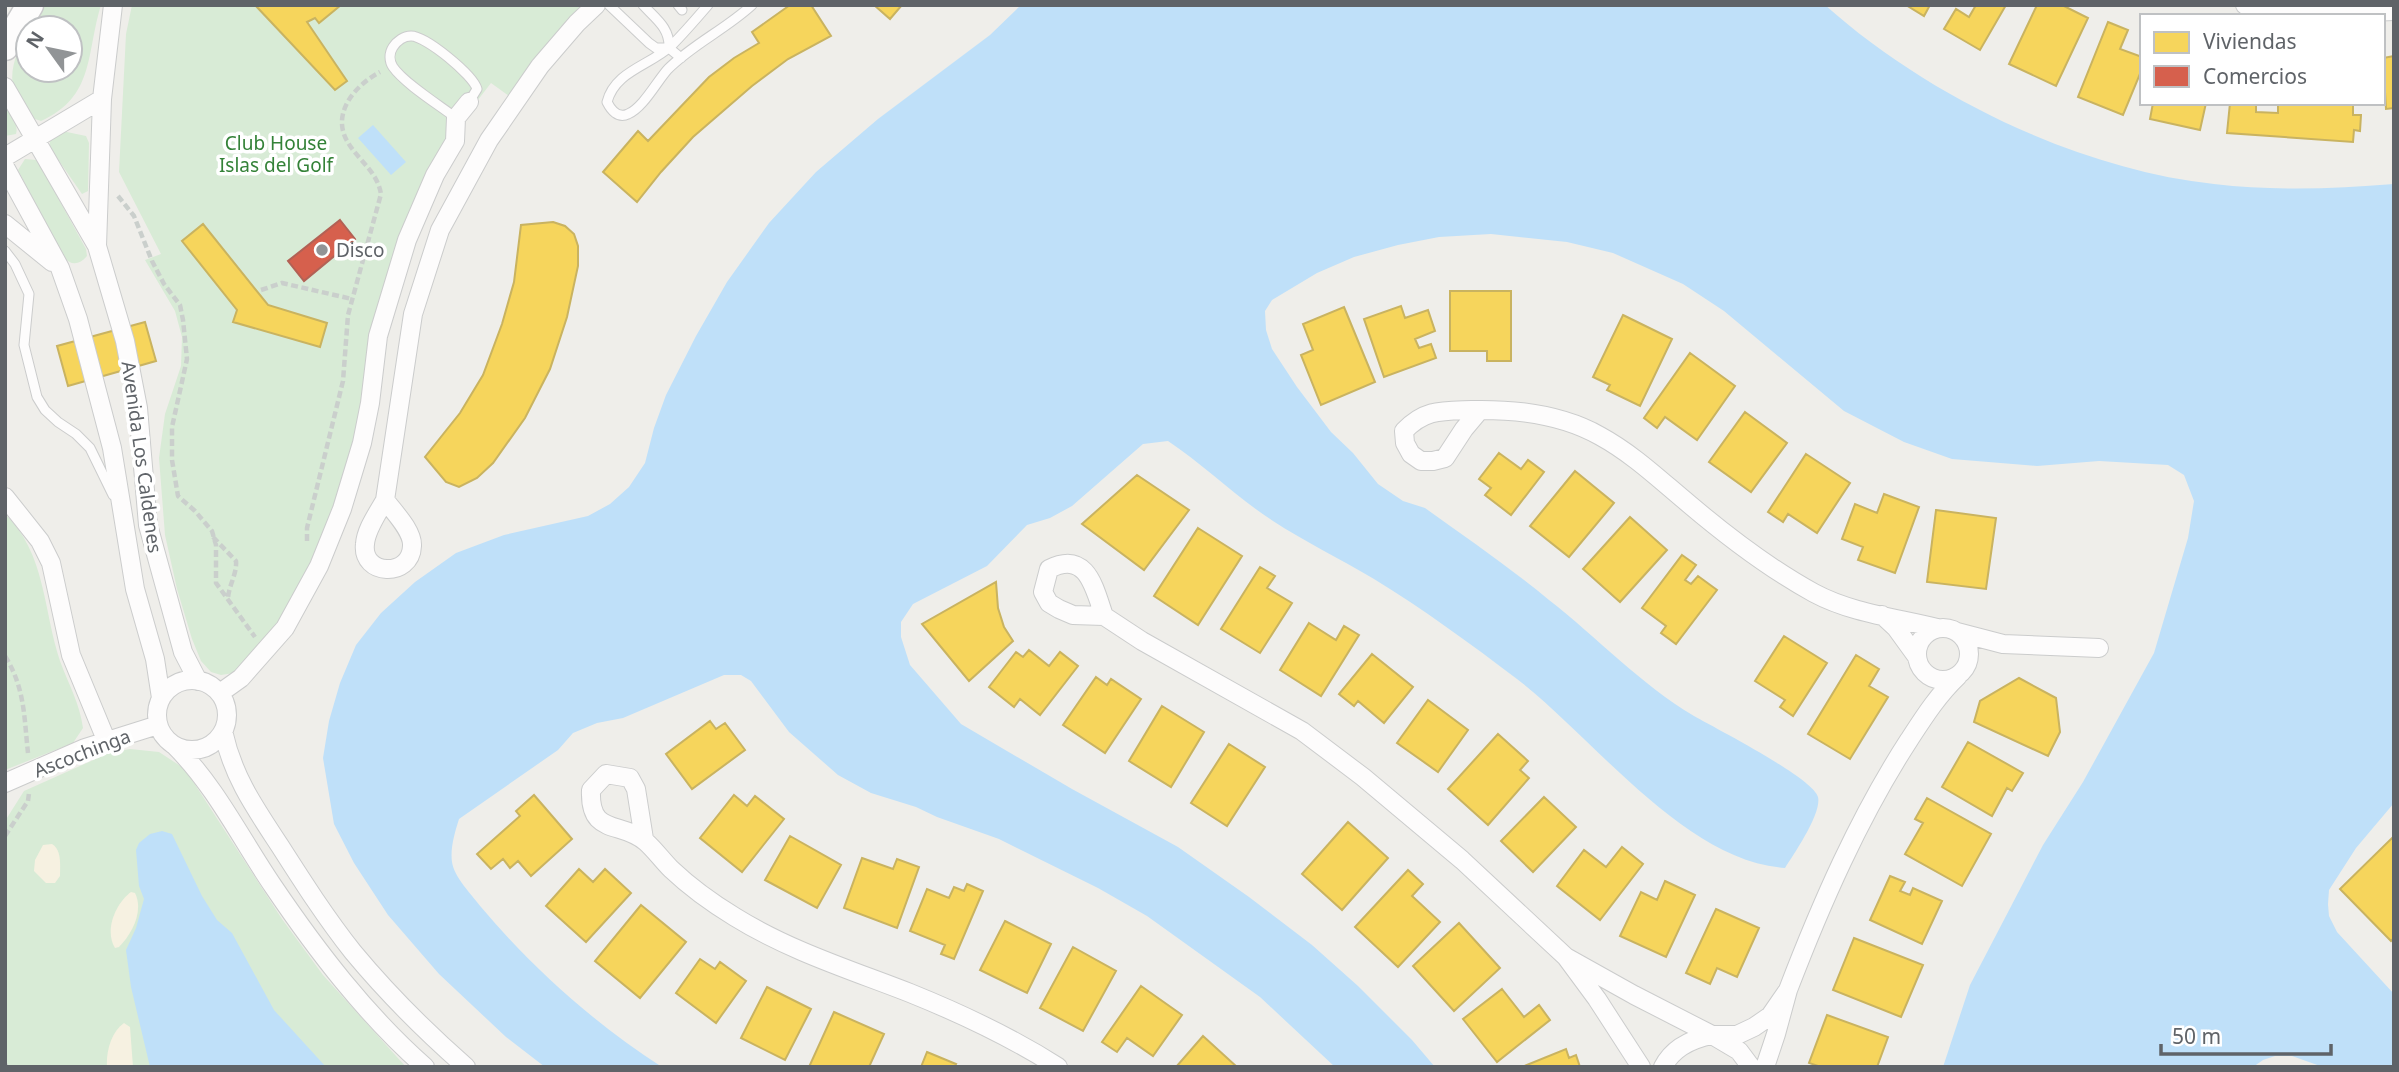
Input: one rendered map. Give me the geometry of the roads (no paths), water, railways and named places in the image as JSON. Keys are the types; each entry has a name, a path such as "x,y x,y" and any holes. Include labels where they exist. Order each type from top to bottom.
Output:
{"street":[{"path":"5,47 30,5"},
{"path":"97,246 102,99 113,5"},
{"path":"385,500 413,314 440,230 488,140 540,66 596,5"},
{"path":"2245,5 2332,12 2394,11"},
{"path":"5,31 5,38"},
{"name":"Avenida Los Caldenes","path":"5,87 97,246 122,329 138,408 148,525 183,652 198,681"},
{"path":"5,157 102,99"},
{"path":"220,693 241,678 285,628 319,566 342,509 365,430 378,336 407,240 435,175 454,141 456,118 469,102"},
{"name":"Avenida Los Caldenes","path":"5,167 60,268 78,318 112,448 135,589 155,659 162,698"},
{"path":"5,224 60,268"},
{"path":"1480,410 1529,412 1567,422 1599,435 1631,455 1733,540 1815,594 1847,607 2003,644 2099,648"},
{"path":"5,497 40,541 51,563 71,655 107,742"},
{"path":"1882,615 1896,628 1918,662 1933,678 1950,679 1961,672 1968,661 1968,644 1957,632"},
{"path":"1104,616 1142,641 1254,703 1312,739 1363,777 1462,860 1566,957 1641,1067"},
{"path":"1926,714 1925,688 1917,649 1924,636 1937,628"},
{"path":"1765,1067 1787,989 1814,921 1894,764 1940,693 1980,652 2003,644"},
{"path":"425,1067 365,1007 319,950 273,886 196,766 162,733 158,725 158,707 162,698 177,683 198,681 214,687 220,693 227,712 223,732 228,755 242,788 314,898 352,950 386,990 466,1067"},
{"name":"Ascochinga","path":"5,783 85,748 158,725"},
{"path":"175,746 197,750 207,747 223,732"},
{"path":"644,839 699,894 749,925 800,952 990,1027 1058,1067"},
{"path":"1566,957 1739,1051 1751,1067"},
{"path":"1663,1067 1676,1051 1692,1039 1712,1035 1737,1035 1754,1027 1770,1016 1787,989"}],"lane":[{"path":"609,5 649,43 656,48 669,48 681,58"},
{"path":"643,5 666,29 669,48"},
{"path":"708,5 669,48 617,81 610,90 607,102 611,110 621,116 628,115 639,107 658,80 681,58 752,5"},
{"path":"456,118 400,75 392,65 392,48 400,39 411,36 422,38 475,83 477,89 469,102"},
{"path":"5,251 15,264 29,294 23,345 37,397 45,410 90,448 122,514"}],"water":[{"path":"1021,5 1825,5 1865,38 1957,98 2058,145 2110,162 2162,176 2259,188 2394,184 2394,803 2356,848 2329,890 2328,904 2329,916 2337,932 2394,994 2394,1067 2323,1067 2292,1056 2275,1056 2253,1067 1943,1067 1970,985 2043,845 2083,782 2154,653 2188,538 2194,501 2184,475 2168,465 2099,461 2037,466 1952,459 1904,442 1844,411 1724,311 1683,284 1613,253 1567,242 1491,234 1439,237 1398,245 1354,257 1317,273 1272,300 1265,311 1266,330 1272,349 1331,432 1353,453 1378,484 1403,501 1425,508 1503,564 1674,703 1782,766 1812,789 1818,797 1816,813 1785,868 1748,860 1711,844 1642,793 1546,703 1447,627 1374,579 1273,521 1168,441 1143,444 1072,506 1050,518 1027,525 987,566 913,604 901,622 901,637 910,665 961,724 1178,847 1312,945 1358,986 1435,1067 1335,1067 1260,997 1147,916 1098,888 999,839 871,793 838,775 789,732 751,681 741,675 724,675 623,718 597,723 573,733 558,750 459,819 452,846 453,868 481,907 522,952 566,994 612,1032 662,1067 545,1067 506,1037 439,974 388,915 354,863 334,824 323,758 329,721 340,683 356,645 381,613 415,582 456,553 504,535 588,516 610,504 629,487 645,463 666,395 696,336 727,282 769,223 816,172 878,119 990,35"},
{"path":"373,125 406,162 391,175 358,138"},
{"path":"162,831 172,834 202,896 217,920 232,933 274,1010 326,1067 150,1067 131,987 126,950 136,928 144,899 139,886 136,850 139,843 150,834"}],"place":[{"name":"Disco","path":"322,250"}],"park label":[{"name":"Club House Islas del Golf","path":"276,154"}]}
